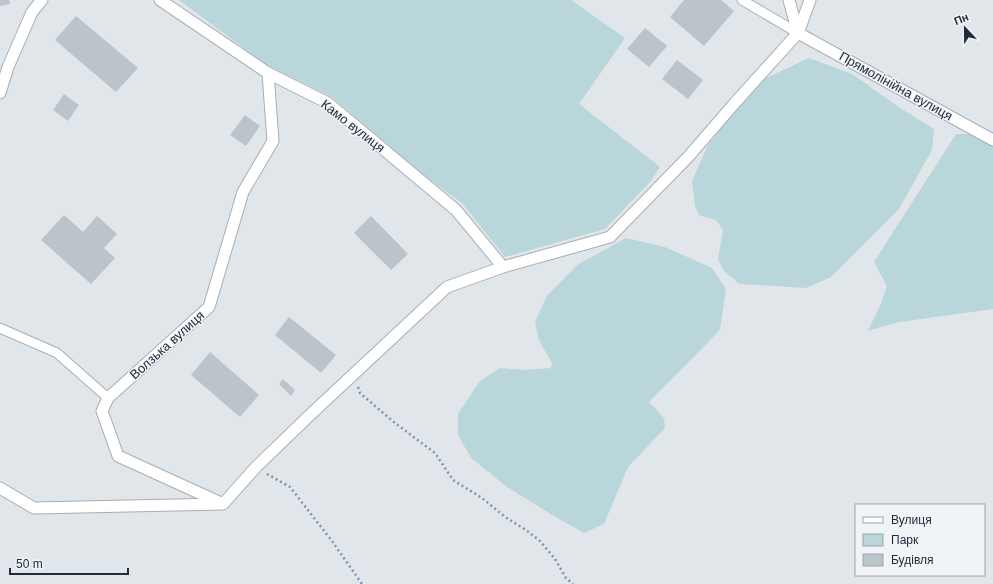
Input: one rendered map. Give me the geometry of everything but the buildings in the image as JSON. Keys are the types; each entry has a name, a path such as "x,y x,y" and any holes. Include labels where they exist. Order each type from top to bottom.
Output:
{"street":[{"path":"0,93 4,65 32,12 42,0"},
{"name":"Камо вулиця","path":"160,0 268,73 328,103 456,210 503,267"},
{"path":"789,0 798,34"},
{"path":"0,488 34,508 223,504 256,467 447,287 503,267 610,237 689,156 798,34 810,0"},
{"name":"Прямолінійна вулиця","path":"798,34 993,140"},
{"name":"Волзька вулиця","path":"108,398 209,307 243,192 273,141 268,73"},
{"path":"108,398 102,411 118,456 223,504"}],"lane":[{"path":"742,0 798,34"},
{"path":"0,328 57,353 108,398"}],"path":[{"path":"354,374 360,393 394,423 435,453 453,480 482,498 505,517 540,541 555,559 566,578 573,584"},
{"path":"256,467 290,486 332,541 362,584"}],"green space":[{"path":"179,0 571,0 625,38 579,104 660,167 650,182 605,229 505,257 462,203 422,174 332,97 265,64"},
{"path":"809,58 852,74 900,108 934,129 932,150 899,209 831,277 806,288 739,284 723,270 718,259 723,230 716,220 699,215 695,206 692,181 708,145 758,82"},
{"path":"956,134 971,134 993,146 993,309 899,322 868,331 880,306 887,286 874,262"},
{"path":"626,238 665,247 712,268 726,289 720,330 649,402 664,418 665,428 628,467 604,524 584,533 507,487 471,458 458,435 458,414 480,381 500,368 525,370 551,368 552,363 539,340 535,322 547,296 577,265"}]}
